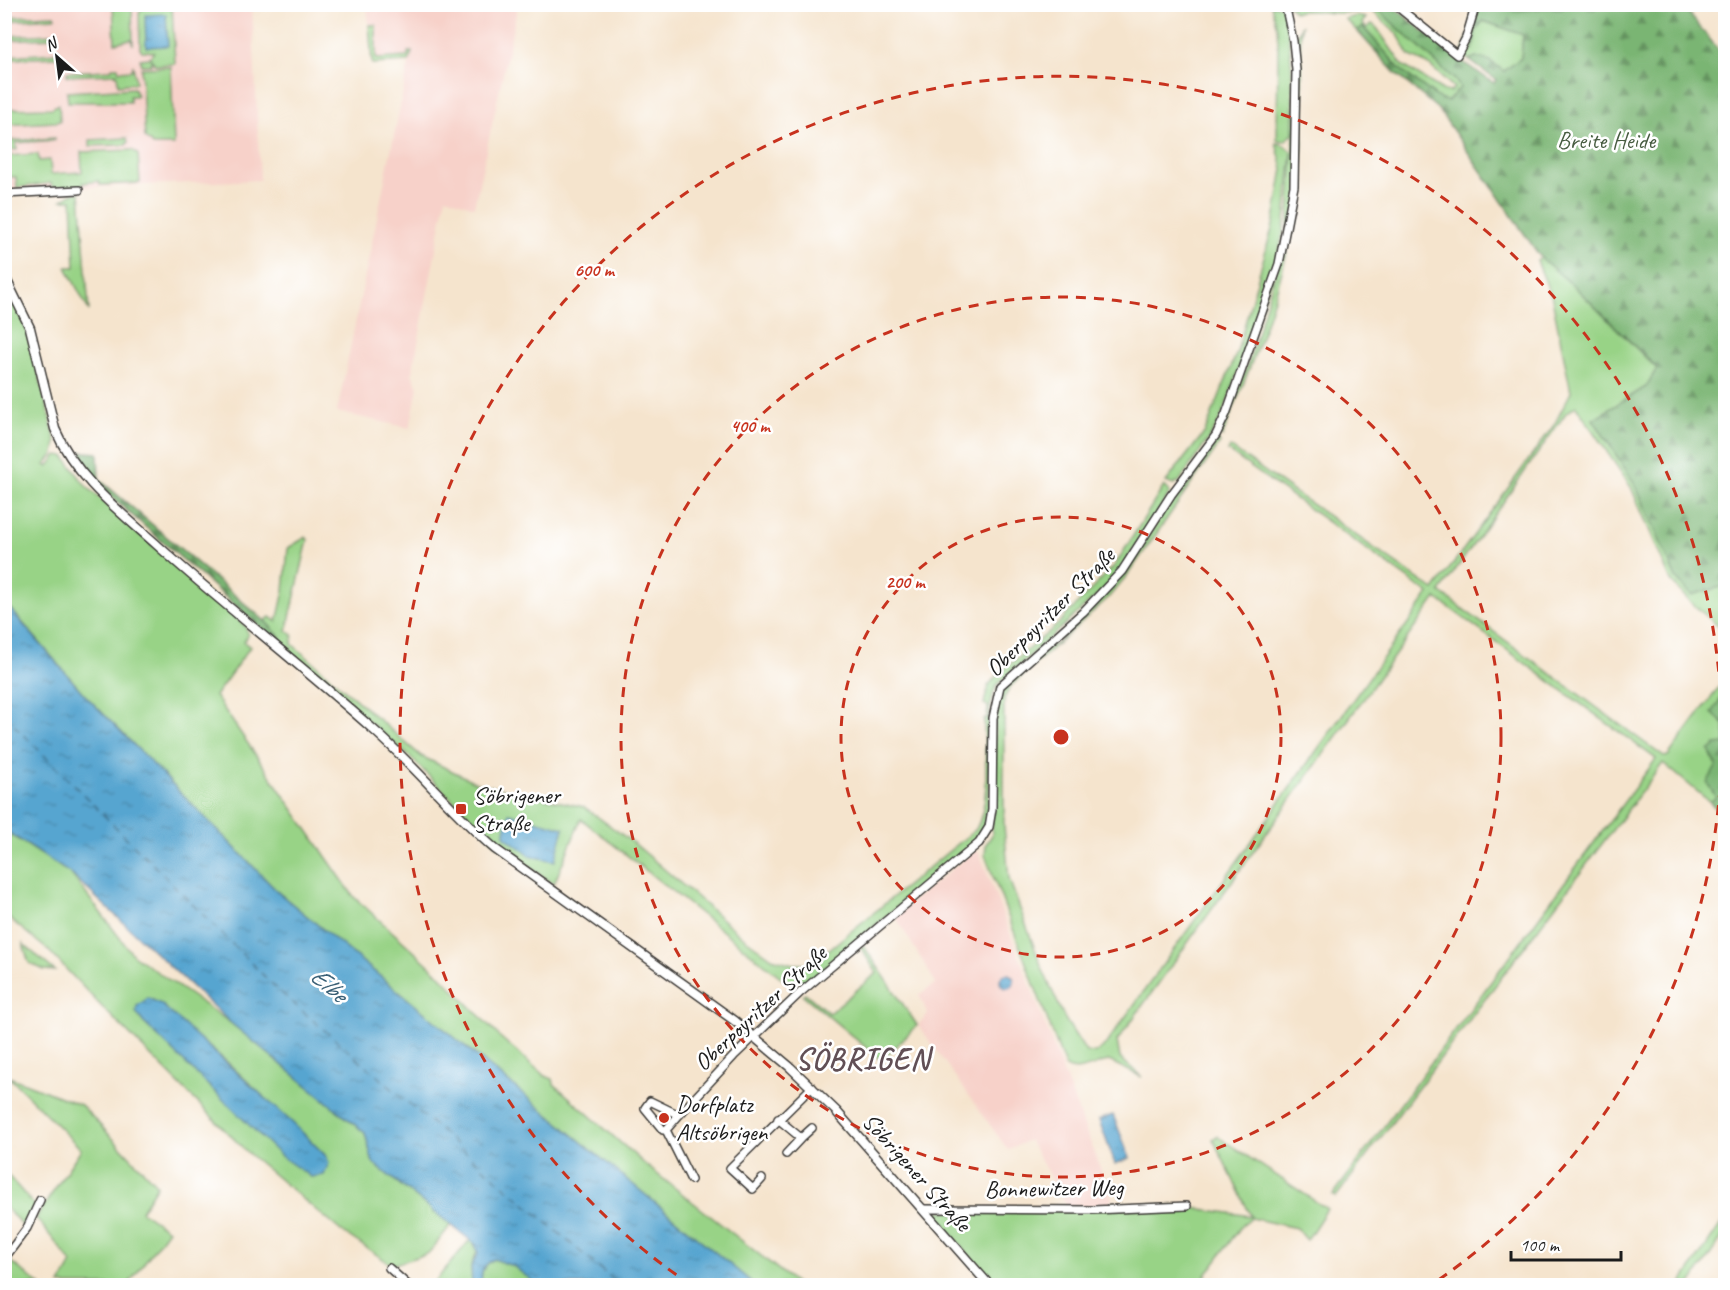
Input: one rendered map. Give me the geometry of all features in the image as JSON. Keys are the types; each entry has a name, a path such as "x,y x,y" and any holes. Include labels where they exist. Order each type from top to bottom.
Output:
{"street":[{"name":"Oberpoyritzer Straße","path":"666,1130 801,992 979,843 989,827 992,809 993,718 1000,686 1083,612 1122,571 1171,495 1216,435 1279,264 1294,186 1296,70 1293,41 1285,4"},
{"path":"1394,4 1457,55 1466,38 1476,4"},
{"path":"4,194 79,190"},
{"name":"Söbrigener Straße","path":"4,275 30,328 55,429 61,444 88,483 215,597 376,731 468,826 495,849 735,1021 812,1087 990,1286"},
{"path":"762,1179 753,1189 730,1168 812,1087"},
{"path":"679,1115 650,1101 645,1108 666,1130 691,1180"},
{"path":"778,1119 801,1138"},
{"path":"786,1154 812,1128"},
{"path":"4,1259 27,1228 40,1200"},
{"name":"Bonnewitzer Weg","path":"923,1209 1093,1210 1186,1206"},
{"path":"389,1268 409,1286"}],"shaded area":[{"path":"4,5 252,5 260,180 5,191"},
{"path":"367,5 518,5 474,207 446,197 412,374 418,387 410,428 337,412 409,63 372,64"},
{"path":"974,851 979,852 1112,1199 1107,1207 1068,1208 1029,1140 1008,1150 918,1025 928,1014 919,995 936,983 895,916"}],"green space":[{"path":"1587,4 1514,11 1505,5"},
{"name":"Breite Heide","path":"1587,4 1682,5 1725,58 1725,586 1691,595 1676,578 1635,484 1593,419 1646,387 1657,368 1574,286 1541,258 1439,110 1395,73 1357,31 1363,27 1401,70 1441,100 1448,101 1460,88 1456,81 1373,5 1391,5 1457,58 1494,83 1496,80 1469,60 1476,57 1490,61 1504,71 1521,58 1523,35 1483,21 1476,30 1473,49 1463,50 1479,5 1505,5 1514,11"},
{"path":"113,5 132,5 133,45 131,39 115,43"},
{"path":"146,5 172,5 175,64 156,65 151,59 151,65 141,65 140,59 149,58 154,52 142,51 140,48 139,12"},
{"path":"1271,5 1283,6 1291,54 1293,133 1285,141 1277,140 1278,43"},
{"path":"1288,5 1349,5 1356,12 1341,14 1295,12"},
{"path":"1366,5 1373,5 1456,81 1460,88 1448,102 1441,100 1401,70 1363,27 1357,31 1345,19 1357,16 1366,18 1362,23 1366,28 1372,24 1377,28 1402,65 1444,91 1450,92 1454,88 1428,64 1410,56 1398,35"},
{"path":"55,15 55,18 5,21 5,17"},
{"path":"1483,21 1523,34 1521,58 1504,71 1476,57 1469,60 1461,55 1463,50 1473,49 1476,30"},
{"path":"1302,24 1300,43 1301,174 1294,220 1269,315 1222,437 1219,434 1249,361 1288,231 1298,70 1296,38"},
{"path":"369,25 376,25 376,59 408,57 408,52 412,52 409,62 372,64"},
{"path":"56,34 56,38 6,40 5,52 5,36"},
{"path":"57,53 57,57 14,59 5,64 5,56"},
{"path":"133,65 136,83 118,85 117,74 67,76 67,72 110,70 113,67 118,67 119,71 132,70"},
{"path":"171,67 174,145 153,145 145,138 141,68"},
{"path":"134,88 137,96 130,96 130,102 68,102 67,92"},
{"path":"59,104 60,121 5,125 5,109 52,108"},
{"path":"55,138 55,140 16,143 17,150 5,149 5,141"},
{"path":"127,138 126,145 90,146 90,140"},
{"path":"1276,143 1284,145 1292,152 1284,230 1276,264 1224,411 1212,434 1179,482 1173,485 1166,482 1205,432 1237,352 1273,225 1283,169"},
{"path":"132,150 138,154 140,183 100,185 99,181 83,183 83,186 52,187 51,183 17,188 16,177 5,177 5,156 38,154 39,161 50,160 51,174 82,172 81,152"},
{"path":"80,192 89,311 66,267 75,267 72,200 62,200 71,194"},
{"path":"1541,258 1574,286 1657,369 1646,387 1593,419 1635,484 1676,578 1691,595 1725,586 1725,632 1688,600 1671,581 1631,487 1576,406 1566,413 1440,592 1664,757 1668,756 1725,679 1725,692 1713,713 1725,725 1725,744 1712,758 1717,765 1716,798 1710,802 1663,763 1336,1197 1333,1195 1656,759 1436,598 1117,1041 1120,1058 1142,1077 1109,1061 1075,1070 1065,1066 985,855 986,844 992,835 995,718 1002,687 1051,645 1055,645 1126,571 1171,500 1190,482 1217,439 1220,443 1129,573 1108,598 1011,686 1004,698 1004,826 1009,879 1042,968 1065,1019 1086,1052 1095,1053 1103,1048 1429,594 1228,451 1230,447 1434,590 1554,425 1571,392 1552,298 1537,261"},
{"path":"4,281 27,329 56,442 54,454 45,465 48,467 57,455 64,456 86,486 246,627 248,636 244,642 250,647 215,696 354,897 440,975 501,1038 545,1076 553,1079 554,1084 647,1166 798,1285 755,1285 279,893 83,693 5,602"},
{"path":"72,451 98,453 99,479 265,621 280,637 277,642 93,481"},
{"path":"1164,486 1170,493 1121,569 1101,592 997,685 991,701 989,719 989,800 987,819 981,837 809,981 803,982 798,977 793,982 797,990 581,819 554,884 497,845 409,756 277,642 280,637 265,621 270,617 277,622 284,591 288,548 306,537 308,540 287,630 293,635 292,644 421,756 477,783 584,807 635,844 743,937 772,958 793,964 811,964 976,829 981,817 986,790 984,720 987,718 988,706 984,704 988,686 997,675 1056,626 1115,565"},
{"path":"1725,692 1725,725 1712,713"},
{"path":"1726,744 1725,818 1710,802 1716,797 1707,783 1717,765 1709,751 1716,745"},
{"path":"4,830 71,874 133,955 232,1024 365,1133 373,1163 451,1225 429,1253 392,1265 341,1231 249,1154 49,951 5,915","holes":["153,1000 226,1061 326,1156 311,1177 139,1016"]},
{"path":"23,944 55,971 44,970 29,963"},
{"path":"863,945 917,1025 882,1061 803,995 805,993 829,1013 877,973 860,947"},
{"path":"4,1075 81,1105 157,1185 141,1211 168,1230 128,1285 60,1285 72,1263 36,1218 81,1149 10,1078 5,1084"},
{"path":"1217,1136 1327,1209 1307,1240 1296,1228 1251,1218 1243,1224 1198,1286 995,1285 934,1216 933,1211 1186,1207 1251,1216 1213,1139"},
{"path":"4,1171 35,1206 23,1226 5,1207"},
{"path":"1725,1218 1725,1233 1690,1285 1680,1285"},
{"path":"470,1240 478,1249 471,1266 472,1285 431,1286"},
{"path":"494,1259 513,1266 538,1285 482,1285 483,1270"},
{"path":"10,1261 40,1285 5,1285 5,1267"}],"water":[{"path":"166,14 168,46 146,47 145,15"},
{"name":"Elbe","path":"4,602 83,693 279,893 755,1285 538,1285 513,1266 494,1259 483,1270 482,1285 472,1285 471,1266 478,1254 475,1244 373,1163 365,1133 232,1024 71,874 5,830"},
{"path":"509,813 564,828 555,861 531,856 504,836"},
{"path":"1004,974 1010,974 1014,981 1010,988 1004,988 1000,984 1000,978"},
{"path":"148,998 161,1004 326,1156 329,1163 324,1175 311,1177 282,1157 143,1022 136,1012 137,1006"},
{"path":"1113,1115 1130,1158 1115,1164 1099,1120"}],"ferry route":[{"path":"4,715 278,990 620,1286"}],"place":[{"name":"Söbrigener Straße","path":"461,809"},
{"name":"Dorfplatz Altsöbrigen","path":"664,1118"}],"district":[{"name":"SÖBRIGEN","path":"863,1059"}]}
